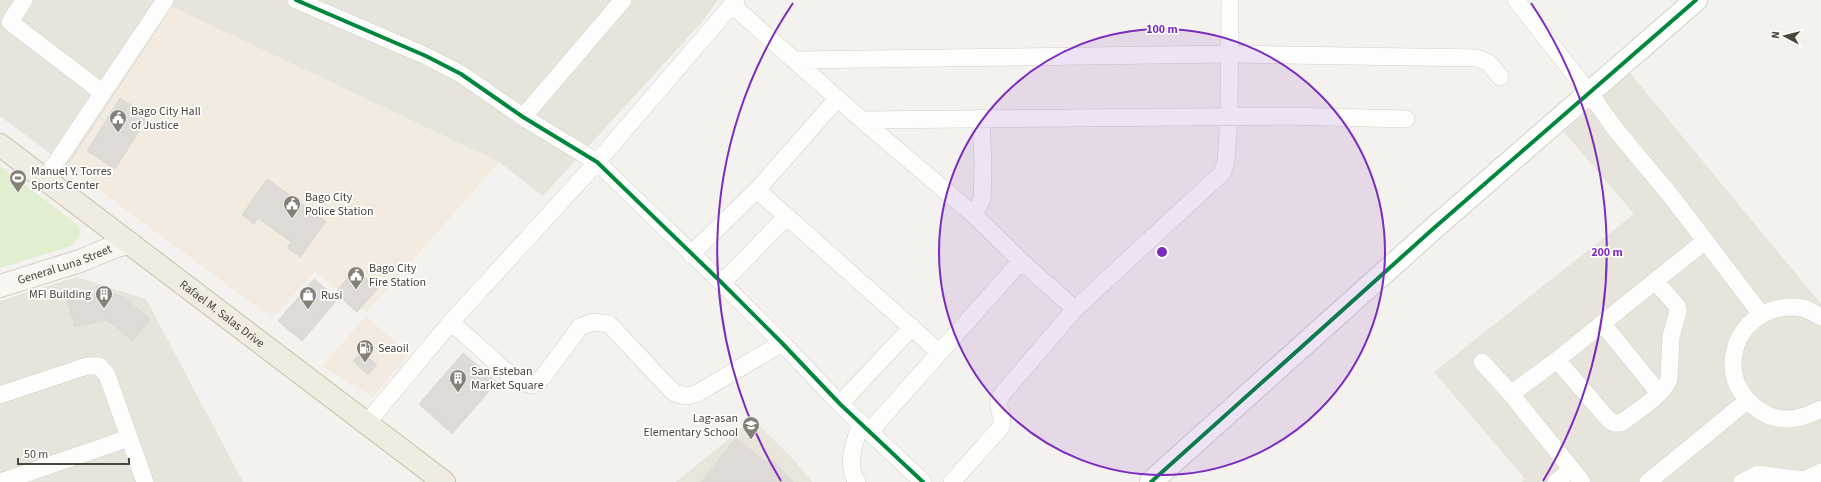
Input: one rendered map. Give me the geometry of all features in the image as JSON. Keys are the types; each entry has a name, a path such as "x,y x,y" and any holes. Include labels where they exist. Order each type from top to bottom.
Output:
{"highway":[{"name":"Rafael M. Salas Drive","path":"0,146 444,482"}],"main road":[{"name":"General Luna Street","path":"0,286 80,261 116,246 130,243"}],"street":[{"path":"24,0 10,22 103,93"},
{"path":"45,179 165,0"},
{"path":"296,0 426,56 461,74 523,117 597,162 722,283 840,404 923,482"},
{"path":"523,117 623,0"},
{"path":"952,482 1001,427 1002,422 998,399 1075,309 1222,173 1226,162 1229,116 1230,0"},
{"path":"1516,0 1590,94 1616,130 1671,196 1761,314"},
{"path":"1151,482 1428,233 1590,94 1696,0"},
{"path":"367,423 450,322 597,162 734,2 837,99 974,215 1021,261 1075,309"},
{"path":"794,60 1230,54 1477,58 1489,63 1500,77"},
{"path":"691,254 757,190 837,99"},
{"path":"862,120 1229,116 1406,119"},
{"path":"974,215 982,199 983,165 981,118"},
{"path":"757,190 939,352"},
{"path":"722,283 787,216"},
{"path":"1511,394 1558,360 1705,241"},
{"path":"857,482 851,468 853,448 865,427 939,352 1021,261"},
{"path":"1558,360 1609,420 1614,423 1621,423 1659,393 1667,384 1671,338 1678,311 1677,306 1655,281"},
{"path":"1821,316 1803,308 1781,307 1761,314 1746,326 1736,344 1733,364 1736,383 1747,401 1763,413 1783,419 1804,417 1821,409"},
{"path":"450,322 518,382 532,386 543,377 580,327 593,322 609,324 674,393 686,396 696,394 782,343"},
{"path":"1602,323 1659,393"},
{"path":"840,404 912,327"},
{"path":"1482,362 1511,394 1577,476 1556,482"},
{"path":"0,395 88,366 99,366 108,375 145,482"},
{"path":"1652,481 1747,401"},
{"path":"0,482 129,438"},
{"path":"1742,482 1758,474 1805,481 1821,472"}],"shaded area":[{"path":"0,0 718,0 702,22 543,196 499,162 172,7 68,167 0,116"},
{"path":"172,7 499,162 367,312 315,272 272,318 68,167"},
{"path":"1630,73 1821,304 1821,482 1522,482 1525,479 1434,372 1634,214 1564,132"},
{"path":"76,277 146,299 243,482 0,482 0,301"},
{"path":"366,316 409,354 373,397 322,366"},
{"name":"Lag-asan Elementary School","path":"753,419 795,461 812,482 676,482"}],"green space":[{"name":"Manuel Y. Torres Sports Center","path":"0,166 73,221 80,228 80,237 71,246 0,268"}],"building":[{"name":"Bago City Hall of Justice","path":"120,98 149,116 115,169 87,151"},
{"name":"Bago City Police Station","path":"267,179 326,221 301,257 287,248 291,242 258,218 254,224 242,215"},
{"name":"Bago City Fire Station","path":"355,269 378,288 357,312 335,293"},
{"name":"Rusi","path":"314,279 338,299 302,341 278,321"},
{"name":"MFI Building","path":"102,291 122,296 150,319 133,341 107,320 75,327 67,300"},
{"name":"Seaoil","path":"362,351 377,365 368,375 353,361"},
{"name":"San Esteban Market Square","path":"463,353 497,382 452,434 419,404"},
{"path":"736,438 767,463 772,459 793,482 701,482"}],"cycle path":[{"path":"296,0 426,56 461,74 523,117 597,162 722,283 840,404 923,482"},
{"path":"1151,482 1434,228 1696,0"}],"place":[{"name":"Bago City Hall of Justice","path":"118,133"},
{"name":"Manuel Y. Torres Sports Center","path":"18,193"},
{"name":"Bago City Police Station","path":"292,219"},
{"name":"Bago City Fire Station","path":"356,290"},
{"name":"MFI Building","path":"104,309"},
{"name":"Rusi","path":"308,310"},
{"name":"Seaoil","path":"365,363"},
{"name":"San Esteban Market Square","path":"458,393"},
{"name":"Lag-asan Elementary School","path":"751,440"}]}
